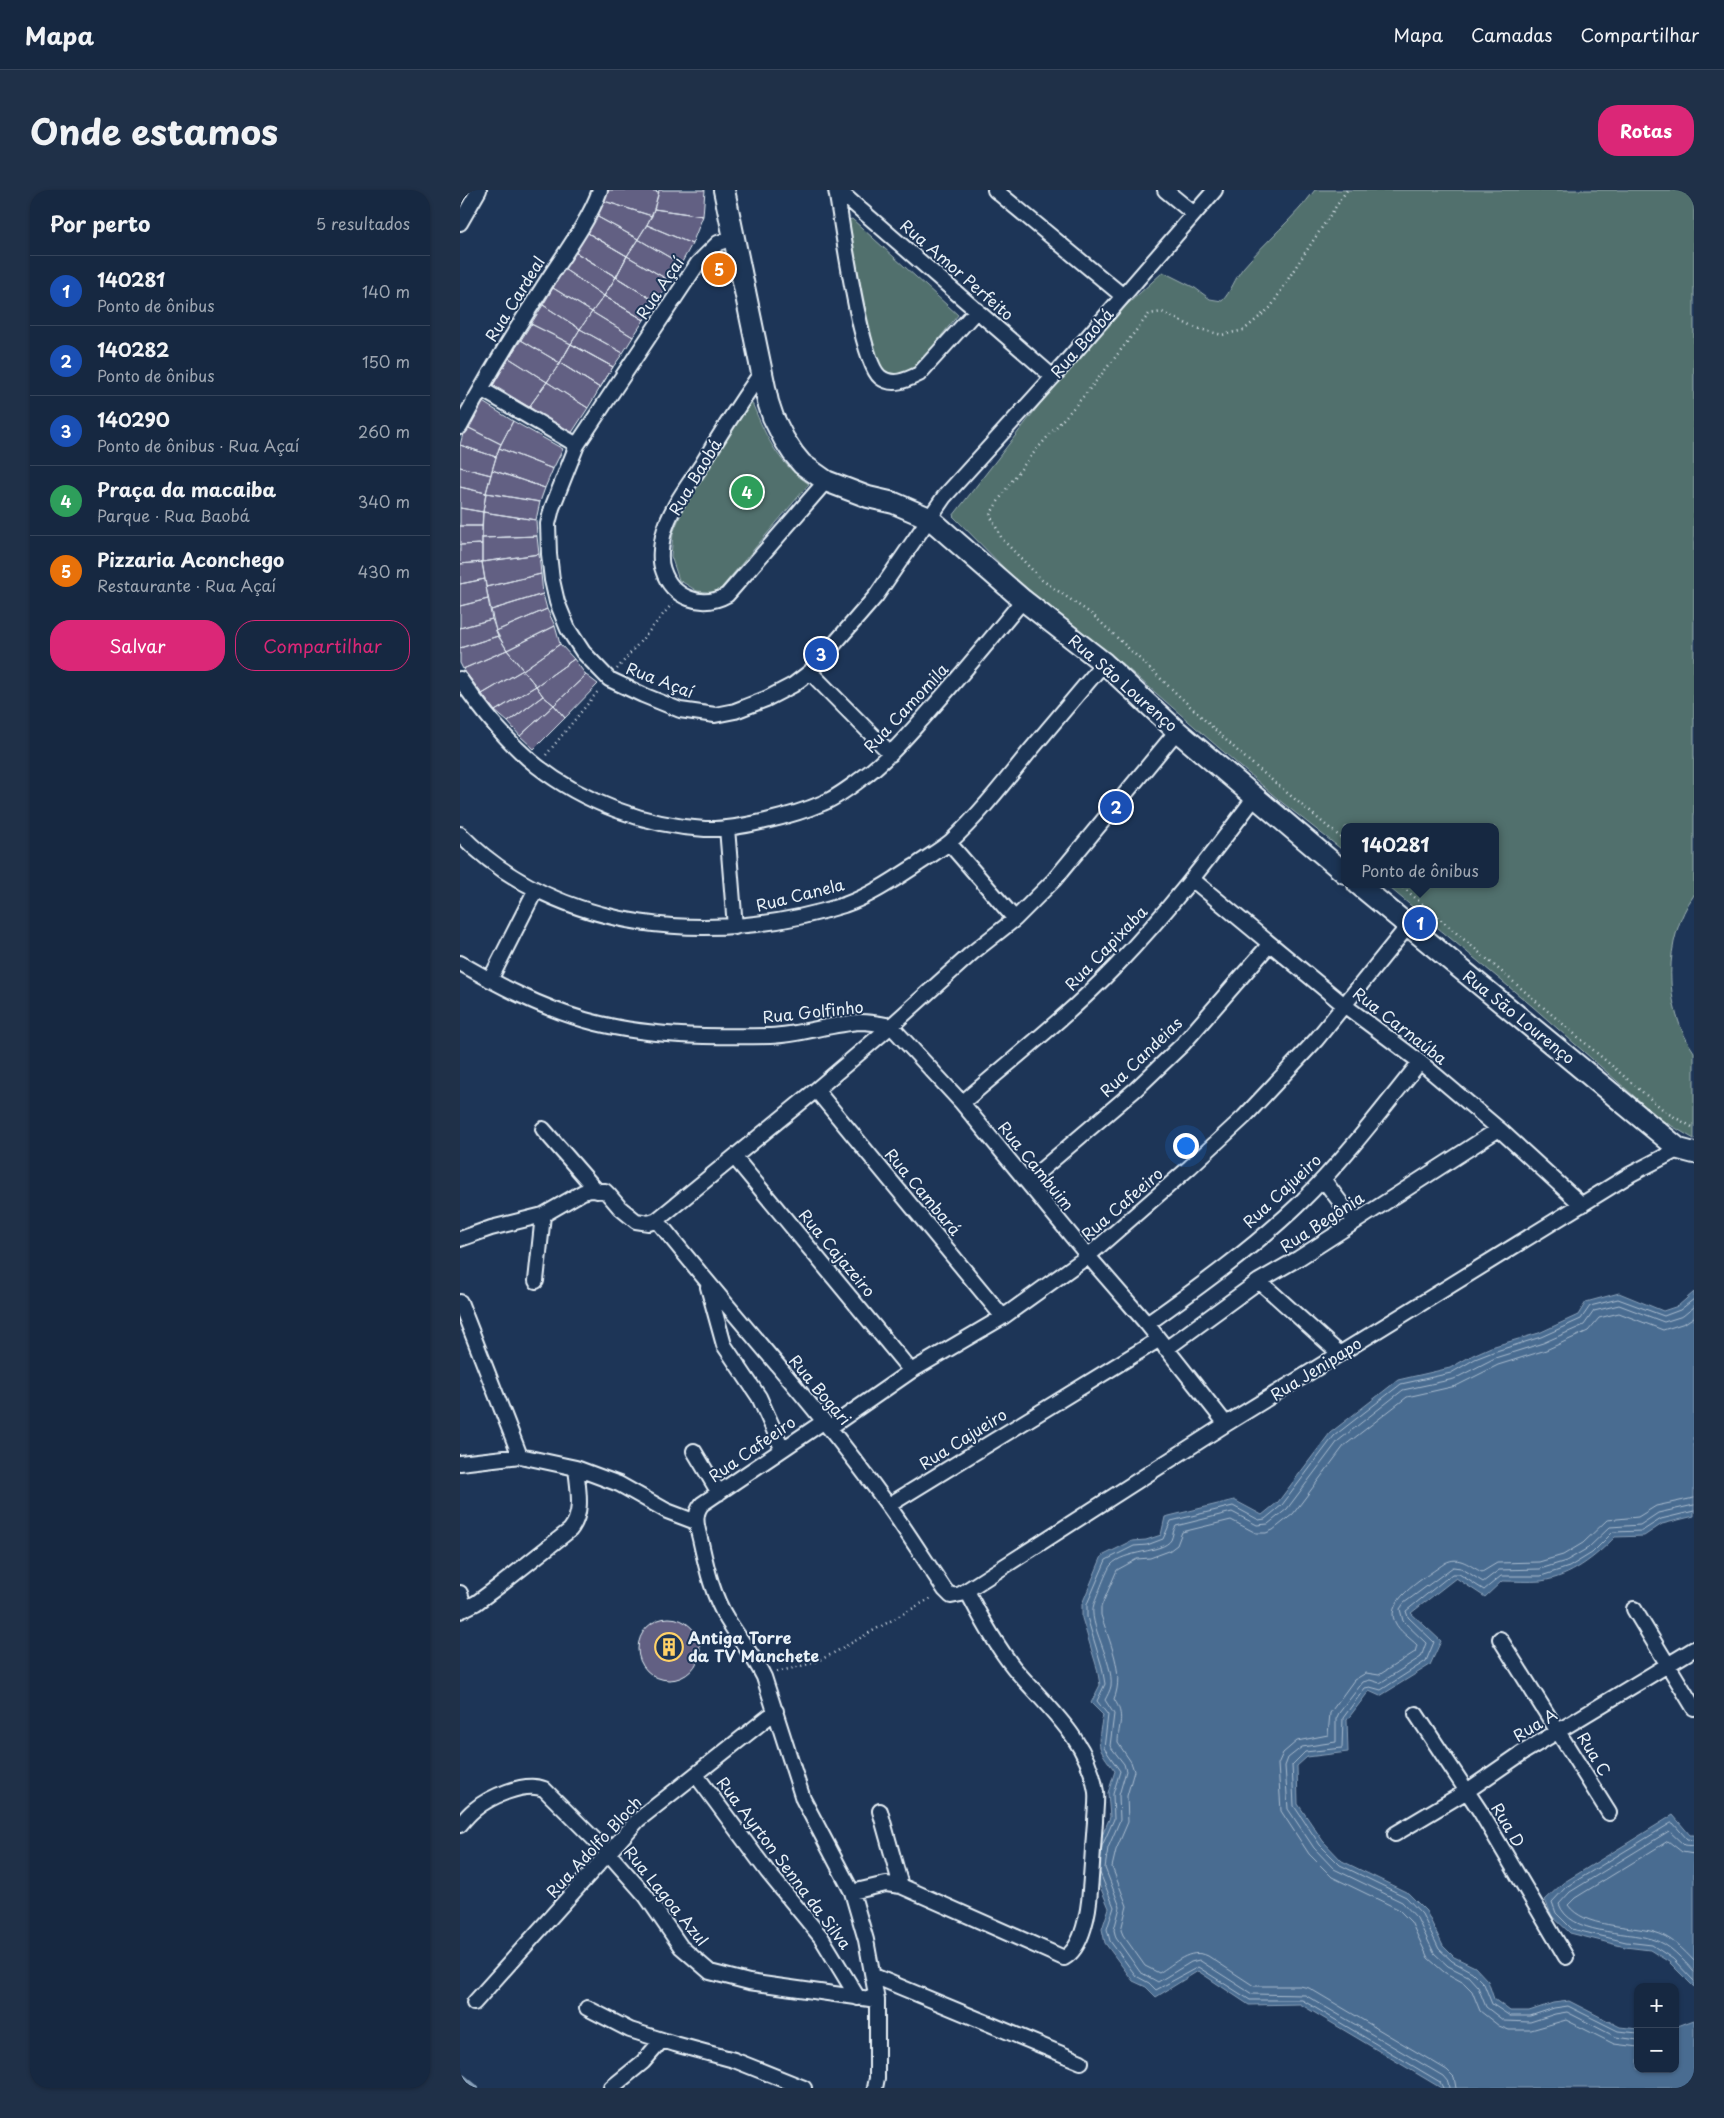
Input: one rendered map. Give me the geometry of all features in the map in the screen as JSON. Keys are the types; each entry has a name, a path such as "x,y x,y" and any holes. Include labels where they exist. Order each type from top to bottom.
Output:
{"street":[{"path":"460,223 479,190"},
{"name":"Rua Cardeal","path":"460,427 481,389 568,248 600,190"},
{"path":"724,190 761,373 773,418 792,453 802,464 826,482"},
{"path":"837,190 863,339 873,368 879,376 887,381 895,382 907,380 920,374 977,310"},
{"name":"Rua Amor Perfeito","path":"837,190 1053,377"},
{"path":"995,190 1123,296"},
{"path":"1165,190 1194,214"},
{"name":"Rua Baobá","path":"929,518 944,496 1053,377 1215,190"},
{"name":"Rua Açaí","path":"733,238 718,243 698,262 577,445 558,491 548,524 552,580 557,602 568,629 583,652 609,678 642,695 680,710 715,715 735,711 766,699 793,685 810,672 876,596 929,518"},
{"name":"Rua Baobá","path":"761,373 729,420 671,514 664,535 661,555 663,570 671,585 681,595 703,602 716,601 727,595 826,482"},
{"path":"481,389 577,445"},
{"name":"Rua São Lourenço","path":"826,482 868,497 894,503 929,518 1023,600 1104,663 1177,731 1341,870"},
{"name":"Rua Camomila","path":"460,679 471,695 517,747 537,766 565,786 620,811 672,825 706,829 727,828 758,823 823,803 861,779 891,754 956,682 1023,600"},
{"name":"Rua Canela","path":"460,834 500,868 535,891 596,913 622,920 675,927 735,927 783,920 845,905 892,881 949,843 995,794 1104,663"},
{"path":"810,672 891,754"},
{"path":"460,1239 491,1228 543,1215 590,1191 609,1195 620,1208 636,1221 649,1224 657,1220 816,1090 972,953 1015,919 1054,880 1177,731"},
{"name":"Rua Capixaba","path":"962,1103 1066,1014 1115,967 1193,880 1255,798"},
{"path":"727,828 735,927"},
{"path":"949,843 1015,919"},
{"name":"Rua Carnaúba","path":"1193,880 1344,1006 1420,1062 1499,1129 1582,1205"},
{"name":"Rua São Lourenço","path":"1363,888 1687,1151"},
{"path":"490,980 535,891"},
{"name":"Rua Cafeeiro","path":"696,1522 697,1509 702,1504 782,1448 826,1425 1003,1317 1088,1256 1244,1117 1316,1040 1408,926"},
{"name":"Rua Candeias","path":"1027,1182 1129,1095 1183,1044 1269,945"},
{"name":"Rua Golfinho","path":"460,963 524,997 586,1020 644,1032 772,1036 862,1022 891,1026"},
{"name":"Rua Cambuim","path":"891,1026 962,1103 1088,1256 1147,1324 1226,1424"},
{"name":"Rua Cajueiro","path":"1147,1324 1238,1255 1297,1206 1323,1179 1420,1062"},
{"name":"Rua Cambará","path":"816,1090 1003,1317"},
{"name":"Rua Begônia","path":"1162,1344 1499,1129"},
{"path":"543,1130 590,1191"},
{"name":"Rua Jenipapo","path":"967,1591 1226,1424 1631,1174 1687,1151"},
{"name":"Rua Cajazeiro","path":"735,1158 911,1372"},
{"path":"1323,1179 1354,1222"},
{"path":"536,1281 543,1215"},
{"name":"Rua Bogari","path":"657,1220 826,1425 888,1505 945,1590"},
{"path":"1259,1281 1340,1354"},
{"path":"708,1284 724,1344 759,1397 782,1448"},
{"path":"460,1302 520,1456"},
{"name":"Rua Cajueiro","path":"888,1505 1162,1344"},
{"path":"694,1451 720,1493"},
{"path":"460,1463 520,1456 576,1468 619,1484 667,1511 696,1522 710,1581 719,1605 756,1660 764,1677 803,1799 852,1892 866,1940 877,2000 877,2078 874,2088"},
{"path":"460,1594 462,1610 503,1583 570,1530 576,1523 579,1503 576,1468"},
{"path":"852,1892 886,1884 901,1886 1064,1958 1074,1950 1084,1929 1088,1914 1096,1794 1091,1770 1074,1736 1013,1666 986,1628 967,1591 951,1596 945,1590"},
{"path":"1634,1609 1694,1708"},
{"name":"Rua C","path":"1500,1639 1609,1813"},
{"name":"Rua A","path":"1395,1834 1467,1791 1522,1753 1694,1649"},
{"name":"Rua Adolfo Bloch","path":"474,2003 638,1820 776,1711"},
{"name":"Rua D","path":"1416,1714 1467,1791 1566,1957"},
{"name":"Rua Ayrton Senna da Silva","path":"696,1775 766,1871 821,1937 858,1998"},
{"name":"Rua Lagoa Azul","path":"460,1825 474,1810 492,1799 524,1787 536,1786 549,1792 609,1854 646,1896 681,1947 710,1972 749,1982 877,2000"},
{"path":"880,1811 901,1886"},
{"path":"874,1976 1081,2062"},
{"path":"587,2008 630,2030 734,2060 804,2088"},
{"path":"611,2088 643,2062 662,2040"}],"path":[{"path":"1341,838 1244,756 1093,616 1042,580 1002,539 990,515 1004,491 1036,448 1082,398 1149,314 1162,312 1193,327 1222,335 1244,330 1271,307 1294,268 1347,190"},
{"path":"1404,888 1667,1113 1694,1128"},
{"path":"764,1677 813,1663 945,1590"}],"green space":[{"path":"1315,190 1694,190 1694,895 1684,913 1677,932 1672,952 1671,974 1672,995 1677,1015 1684,1034 1694,1052 1694,1139 1660,1119 1532,1006 1390,888 1499,888 1499,823 1341,823 1341,849 1279,800 1119,661 1014,578 953,516 1071,364 1119,312 1163,272 1195,288 1210,299 1222,301 1243,268"},
{"path":"852,219 958,315 913,371 894,379 882,376 873,358 845,221"},
{"path":"750,398 761,424 780,457 809,484 717,593 697,591 679,580 671,556 673,533 687,499"}],"water":[{"path":"1694,1292 1694,1516 1662,1524 1644,1536 1615,1537 1591,1559 1572,1571 1541,1581 1502,1581 1485,1597 1456,1578 1411,1613 1441,1641 1430,1665 1380,1696 1369,1691 1347,1720 1348,1752 1307,1757 1297,1766 1298,1804 1323,1841 1342,1861 1408,1893 1426,1911 1443,1946 1454,1957 1475,1967 1488,1981 1494,1999 1510,2011 1529,2011 1553,2003 1569,2001 1620,2027 1634,2029 1634,2073 1679,2073 1679,2026 1694,2020 1694,2088 1441,2088 1300,2004 1249,2005 1198,1971 1156,1997 1146,1987 1133,1981 1105,1943 1102,1929 1109,1908 1093,1870 1098,1845 1110,1817 1108,1793 1115,1771 1101,1751 1099,1740 1103,1715 1091,1703 1100,1685 1097,1668 1082,1618 1082,1604 1102,1556 1132,1541 1146,1540 1161,1535 1165,1517 1234,1500 1262,1515 1278,1502 1330,1433 1398,1380 1450,1368 1491,1347 1539,1333 1578,1315 1586,1302 1619,1293 1663,1311 1678,1306"},
{"path":"1673,1815 1690,1835 1694,1835 1694,1987 1669,1962 1650,1950 1625,1947 1570,1933 1552,1916 1545,1900 1563,1883"}],"building":[{"path":"607,190 649,190 659,192 652,216 604,201"},
{"path":"659,190 705,190 703,216 654,209"},
{"path":"604,201 652,216 638,239 596,216"},
{"path":"654,209 703,216 692,244 647,225"},
{"path":"596,216 638,239 627,256 586,232"},
{"path":"647,225 692,244 681,264 638,239"},
{"path":"586,232 627,256 616,277 575,252"},
{"path":"586,232 627,256 616,277 575,252"},
{"path":"638,239 681,264 670,281 627,256"},
{"path":"575,252 616,277 604,296 564,269"},
{"path":"627,256 670,281 656,302 616,277"},
{"path":"564,269 604,296 592,312 553,288"},
{"path":"616,277 656,302 644,320 604,296"},
{"path":"616,277 656,302 644,320 604,296"},
{"path":"553,288 592,312 580,329 543,305"},
{"path":"604,296 644,320 633,337 592,312"},
{"path":"543,305 580,329 571,344 531,324"},
{"path":"592,312 633,337 623,353 580,329"},
{"path":"531,324 571,344 560,363 521,340"},
{"path":"580,329 623,353 613,367 571,344"},
{"path":"521,340 560,363 547,382 509,358"},
{"path":"571,344 613,367 600,388 560,363"},
{"path":"571,344 613,367 600,388 560,363"},
{"path":"509,358 547,382 529,407 493,385"},
{"path":"560,363 600,388 588,408 547,382"},
{"path":"547,382 588,408 571,434 529,407"},
{"path":"481,401 513,421 501,444 465,426"},
{"path":"513,421 563,449 553,469 499,448"},
{"path":"465,426 501,444 496,457 460,445"},
{"path":"460,445 496,457 491,475 460,467"},
{"path":"499,448 553,469 545,488 492,470"},
{"path":"460,467 491,475 486,493 460,487"},
{"path":"492,470 545,488 540,502 486,493"},
{"path":"460,487 486,493 483,512 460,508"},
{"path":"486,493 540,502 536,520 483,512"},
{"path":"460,508 483,512 482,526 460,526"},
{"path":"483,512 536,520 537,536 482,538"},
{"path":"460,526 482,526 482,544 460,545"},
{"path":"537,536 539,554 482,562 482,538"},
{"path":"482,544 482,562 460,564 460,545"},
{"path":"539,554 541,574 486,587 482,562"},
{"path":"482,562 485,579 460,584 460,564"},
{"path":"541,574 543,594 491,610 486,587"},
{"path":"485,579 488,599 460,606 460,584"},
{"path":"543,594 547,609 496,631 491,610"},
{"path":"488,599 492,619 460,628 460,606"},
{"path":"547,609 555,626 507,650 496,631"},
{"path":"492,619 498,636 460,648 460,628"},
{"path":"555,626 560,644 523,670 507,650"},
{"path":"498,636 507,650 463,669 460,663 460,648"},
{"path":"560,644 574,659 536,686 523,670"},
{"path":"507,650 523,670 482,694 463,669"},
{"path":"574,659 586,675 554,705 543,696 536,686"},
{"path":"523,670 536,686 495,711 482,694"},
{"path":"586,675 598,684 565,718 554,705"},
{"path":"536,686 543,696 508,722 495,711"},
{"path":"543,696 554,705 520,736 508,722"},
{"path":"554,705 565,718 534,749 520,736"},
{"name":"Antiga Torre da TV Manchete","path":"663,1618 675,1618 691,1627 698,1637 700,1649 698,1661 691,1671 675,1680 663,1680 652,1675 643,1666 638,1655 638,1643 643,1632 652,1623"}],"waterway":[{"path":"460,2074 477,2088"}],"place":[{"name":"Pizzaria Aconchego","path":"719,269"},
{"name":"Praça da macaiba","path":"747,492"},
{"name":"140290","path":"821,654"},
{"name":"140282","path":"1116,807"},
{"name":"140281","path":"1420,923"},
{"name":"Antiga Torre da TV Manchete","path":"669,1647"}]}
